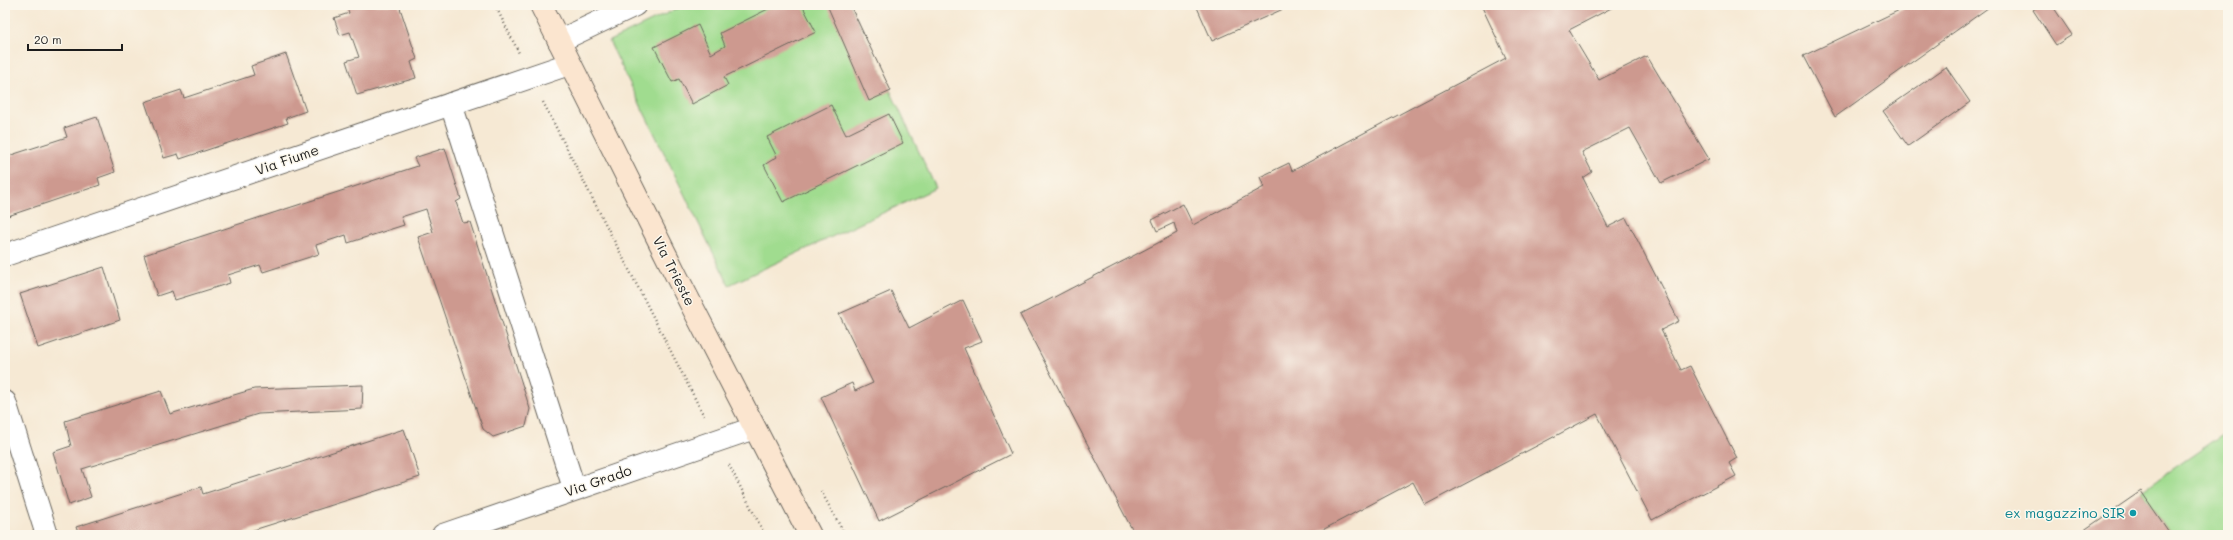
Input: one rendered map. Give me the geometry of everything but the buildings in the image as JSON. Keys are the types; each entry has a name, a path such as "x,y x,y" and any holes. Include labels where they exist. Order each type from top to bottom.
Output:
{"street":[{"name":"Via Trieste","path":"541,5 569,64 810,535"},
{"path":"559,41 635,5"},
{"name":"Via Fiume","path":"5,255 569,64"},
{"path":"451,104 574,488"},
{"path":"5,402 47,535"},
{"name":"Via Grado","path":"452,534 574,488 754,428"}],"path":[{"path":"495,5 530,77 765,535"}],"green space":[{"path":"685,5 850,5 936,188 729,285 609,41"},
{"path":"2228,431 2228,535 2171,535 2141,491"}],"place":[{"name":"ex magazzino SIR","path":"2133,513"}]}
